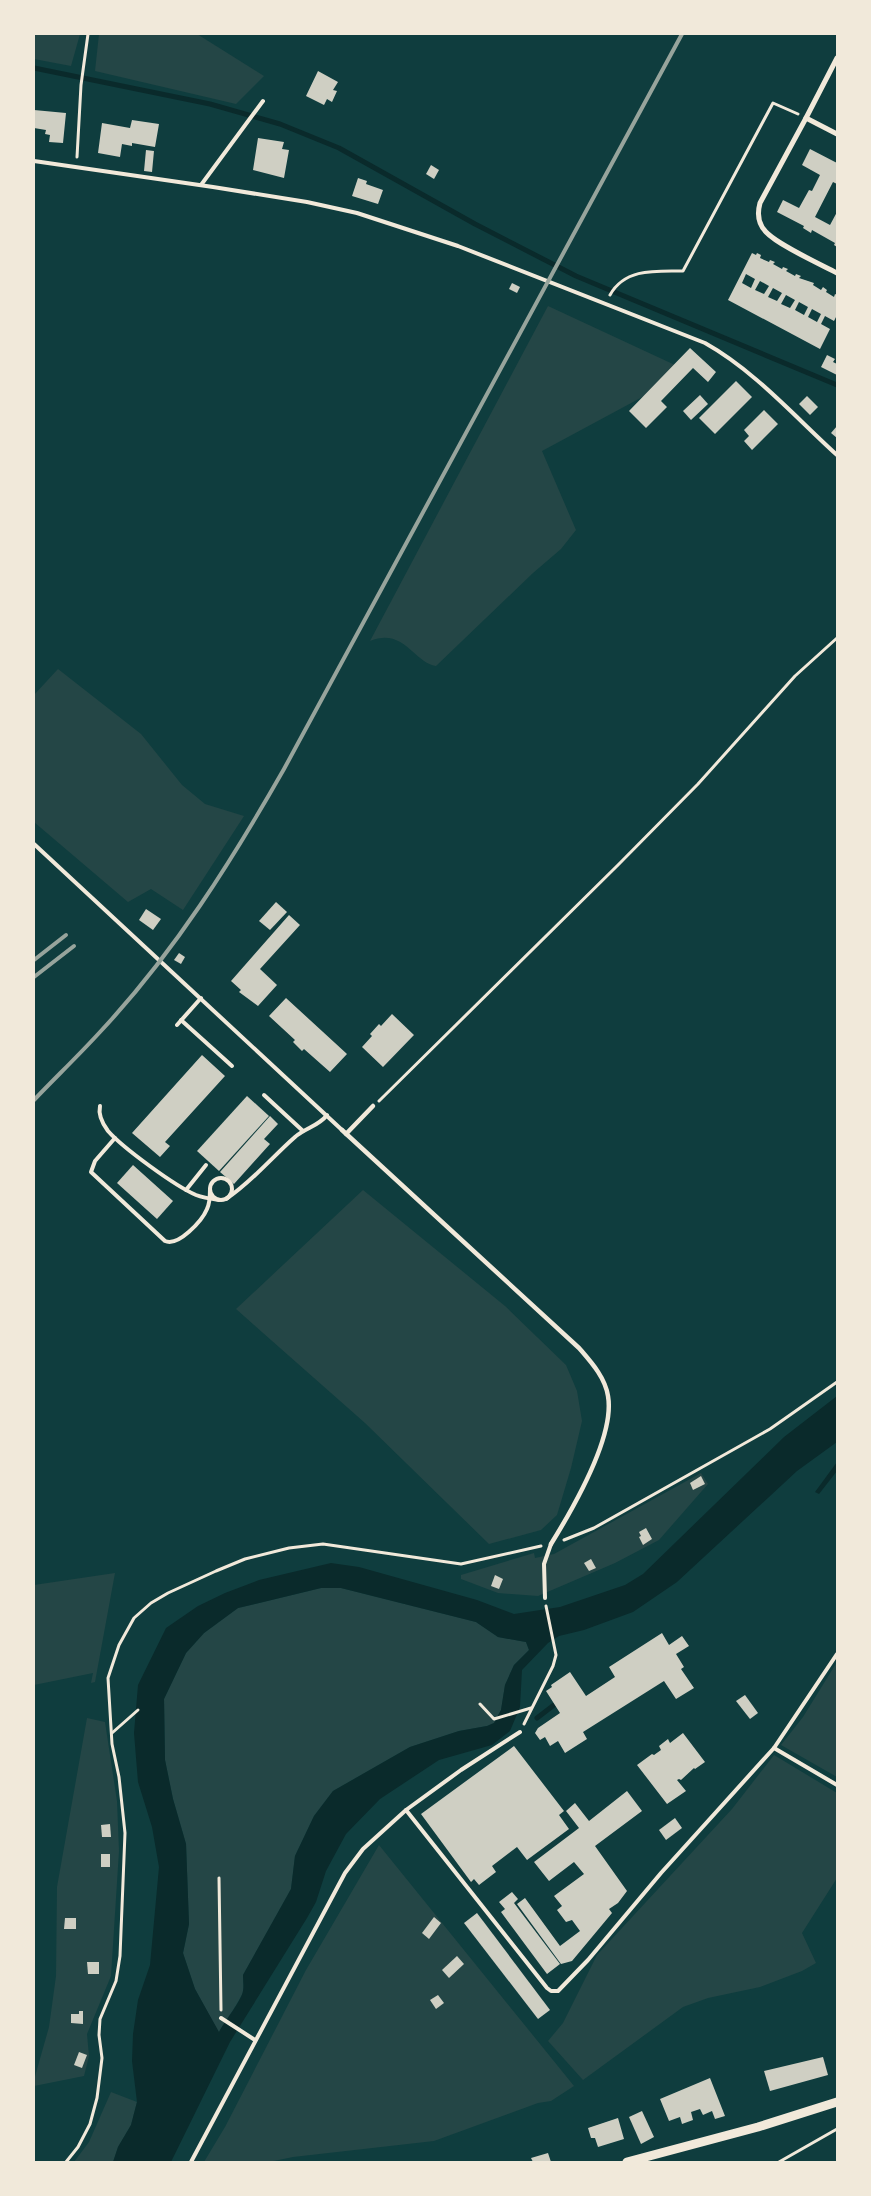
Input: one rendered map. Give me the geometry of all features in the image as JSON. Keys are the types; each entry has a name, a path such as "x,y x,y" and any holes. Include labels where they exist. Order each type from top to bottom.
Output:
{"street":[{"path":"837,58 760,203 758,217 763,228 772,237 837,273"},
{"path":"806,118 837,134"},
{"path":"374,1106 344,1132 579,1348 596,1367 605,1384 609,1405 608,1422 582,1486 567,1518 551,1544"},
{"path":"627,2162 758,2127 837,2102"}],"lane":[{"path":"201,185 263,101"},
{"path":"34,161 307,202 392,223 458,246 705,342 730,358 837,455"},
{"path":"34,844 202,998 344,1132"},
{"path":"177,1025 202,998"},
{"path":"181,1020 232,1066"},
{"path":"264,1095 303,1131"},
{"path":"100,1106 100,1116 103,1123 115,1138 127,1148 186,1190 219,1200 226,1199 303,1131 320,1122 327,1115"},
{"path":"115,1138 94,1161 91,1172 165,1241 176,1242 206,1212 211,1184 216,1179 226,1180 231,1188 230,1195 226,1199"},
{"path":"186,1190 206,1165"},
{"path":"210,1189 212,1196 219,1200"},
{"path":"545,1598 544,1564 551,1544"},
{"path":"406,1810 547,1988 554,1992 561,1988 579,1970 661,1873 774,1748 837,1654"},
{"path":"191,2162 354,1859 406,1810 461,1770 520,1732"},
{"path":"774,1748 837,1785"},
{"path":"221,2018 238,2031 255,2040"}],"path":[{"path":"76,167 81,85 88,34"},
{"path":"608,298 615,285 641,272 683,271 773,103 806,118"},
{"path":"374,1106 618,865 698,784 795,676 837,638"},
{"path":"66,2162 78,2147 90,2124 97,2098 102,2058 99,2035 100,2019 116,1982 120,1956 126,1833 120,1777 111,1733 108,1678 119,1645 134,1618 160,1598 216,1571 245,1559 289,1548 323,1544 461,1564 551,1544 594,1528 712,1462 770,1429 837,1382"},
{"path":"520,1732 553,1666 556,1655 545,1598"},
{"path":"480,1704 494,1719 521,1713 532,1708"},
{"path":"111,1733 138,1710"},
{"path":"219,1878 221,2018"},
{"path":"779,2162 837,2129"}],"shaded area":[{"path":"34,34 80,34 71,66 34,59"},
{"path":"99,34 197,34 264,76 236,104 95,71"},
{"path":"548,306 675,365 646,395 542,451 576,530 561,549 533,573 436,666 421,659 400,642 382,638 370,641"},
{"path":"58,669 141,734 182,785 205,804 244,816 183,910 151,889 128,902 34,822 34,695"},
{"path":"363,1190 505,1306 566,1365 577,1391 582,1421 557,1515 541,1530 489,1544 365,1423 236,1309"},
{"path":"837,1396 837,1442 797,1471 677,1582 633,1612 584,1630 559,1636 548,1643 522,1670 520,1707 510,1731 492,1745 439,1760 380,1799 346,1834 326,1871 316,1902 230,2042 171,2162 113,2162 118,2147 131,2125 137,2102 132,2061 133,2034 138,2000 150,1965 159,1867 152,1827 138,1782 134,1733 138,1685 166,1628 198,1606 225,1593 259,1580 331,1563 359,1567 477,1600 514,1614 560,1607 625,1585 643,1574 784,1437","holes":["321,1588 341,1588 476,1622 498,1637 526,1642 529,1650 514,1665 505,1685 501,1710 494,1723 459,1731 410,1747 333,1791 314,1816 295,1856 291,1889 243,1975 242,1995 219,2032 195,1989 183,1953 189,1924 186,1844 173,1799 165,1760 164,1699 186,1653 204,1633 238,1608"]},
{"path":"837,1462 837,1471 819,1494 815,1492"},
{"path":"701,1473 708,1484 659,1540 615,1563 538,1596 498,1593 461,1579 461,1575 534,1553 535,1558 554,1554"},
{"path":"115,1573 95,1682 91,1683 93,1673 34,1685 34,1585"},
{"path":"321,1588 341,1588 476,1622 498,1637 526,1642 529,1650 514,1665 505,1685 501,1710 494,1723 459,1731 410,1747 333,1791 314,1816 295,1856 291,1889 243,1975 242,1994 219,2033 195,1989 183,1953 189,1924 186,1844 173,1799 165,1760 164,1699 186,1653 204,1633 238,1608"},
{"path":"837,1662 837,1777 781,1745 803,1717"},
{"path":"87,1718 105,1722 117,1801 119,1851 111,1976 87,2034 89,2056 84,2076 34,2086 49,2027 56,1976 57,1887"},
{"path":"774,1755 837,1793 837,1878 802,1933 816,1963 802,1971 760,1987 708,1998 683,2007 583,2080 548,2041 563,2023 597,1955 732,1809"},
{"path":"379,1845 574,2086 551,2101 538,2103 434,2141 293,2157 269,2162 204,2162 225,2127 306,1970"},
{"path":"111,2092 137,2102 131,2125 118,2147 113,2162 74,2162 89,2142"}],"building":[{"path":"318,71 338,82 333,90 337,91 332,102 327,99 324,105 306,96"},
{"path":"34,110 66,113 63,143 49,142 50,135 45,134 46,130 34,128"},
{"path":"132,120 159,124 155,147 132,143 132,146 122,144 120,157 98,153 102,123 130,128"},
{"path":"258,138 284,142 282,149 289,150 284,178 253,170"},
{"path":"810,149 837,163 837,184 833,182 815,217 830,225 837,212 837,247 834,245 835,243 812,230 811,233 803,228 804,226 777,212 783,200 799,208 809,190 812,191 820,175 802,165"},
{"path":"146,150 154,151 152,172 144,171"},
{"path":"431,165 439,170 434,179 426,174"},
{"path":"358,178 367,181 366,184 383,190 378,204 352,196"},
{"path":"752,253 756,255 757,253 761,255 760,258 769,262 770,260 775,262 773,264 782,269 783,267 788,269 786,271 795,276 796,274 801,276 799,278 814,283 813,285 821,290 823,287 827,290 826,292 834,297 835,294 837,295 837,315 834,321 825,316 821,324 830,329 820,349 728,300","holes":["746,274 755,279 751,288 742,283","760,281 769,286 764,294 755,290","773,288 782,293 777,301 768,297","786,295 795,300 790,308 781,304","799,302 808,307 804,315 795,310","812,309 821,314 817,322 808,317"]},
{"path":"512,283 520,287 517,293 509,289"},
{"path":"690,348 716,372 708,382 693,368 661,401 667,407 646,428 629,411"},
{"path":"827,355 835,359 833,362 837,364 837,375 821,367"},
{"path":"736,381 752,397 715,434 699,418"},
{"path":"700,395 708,404 691,420 683,411"},
{"path":"807,396 818,407 810,415 799,404"},
{"path":"764,410 778,424 752,450 744,441 749,436 744,430"},
{"path":"837,426 837,438 831,433"},
{"path":"276,902 287,912 270,930 259,921"},
{"path":"146,909 161,919 153,930 139,920"},
{"path":"289,915 300,925 260,969 277,985 258,1006 239,992 241,990 231,981"},
{"path":"179,953 185,957 181,964 174,960"},
{"path":"286,998 347,1054 330,1072 304,1049 302,1051 293,1042 295,1040 269,1016"},
{"path":"392,1014 414,1035 383,1067 362,1047 372,1036 370,1034 379,1024 381,1026"},
{"path":"202,1055 225,1076 165,1142 170,1146 160,1157 132,1133"},
{"path":"247,1096 269,1116 219,1171 197,1151"},
{"path":"270,1116 278,1124 264,1139 270,1144 234,1184 220,1172"},
{"path":"133,1165 173,1201 157,1219 117,1183"},
{"path":"701,1476 705,1484 693,1490 690,1483"},
{"path":"646,1528 652,1539 643,1545 639,1532"},
{"path":"591,1559 596,1568 589,1571 584,1563"},
{"path":"495,1575 503,1579 499,1589 491,1586"},
{"path":"662,1633 669,1645 682,1636 689,1646 676,1654 684,1667 681,1669 694,1688 676,1699 664,1681 583,1732 587,1739 565,1753 558,1741 550,1746 545,1737 540,1740 535,1733 538,1728 560,1713 546,1691 552,1687 551,1685 570,1672 586,1696 615,1677 609,1667"},
{"path":"745,1695 758,1713 750,1719 736,1701"},
{"path":"683,1733 705,1762 694,1768 681,1780 677,1780 686,1791 667,1804 637,1765 661,1750 659,1746 668,1739 670,1743"},
{"path":"514,1746 564,1811 559,1815 569,1829 527,1860 517,1847 492,1866 496,1872 479,1885 474,1879 471,1882 421,1814"},
{"path":"627,1791 642,1811 595,1846 627,1891 618,1903 609,1909 612,1913 572,1961 561,1964 517,1904 525,1898 560,1946 580,1931 572,1920 566,1922 557,1910 562,1906 554,1896 584,1874 574,1862 549,1881 534,1862 579,1828 566,1811 575,1803 589,1821"},
{"path":"675,1818 682,1828 666,1840 659,1830"},
{"path":"110,1824 111,1837 102,1837 101,1825"},
{"path":"101,1854 110,1854 110,1867 101,1867"},
{"path":"512,1892 518,1899 514,1903 560,1964 547,1974 501,1912 505,1909 499,1902"},
{"path":"477,1913 550,2010 538,2019 464,1923"},
{"path":"434,1917 441,1923 429,1939 422,1933"},
{"path":"65,1918 76,1918 76,1929 64,1929"},
{"path":"457,1956 464,1964 449,1978 442,1970"},
{"path":"87,1962 99,1962 99,1974 88,1974"},
{"path":"438,1995 444,2003 436,2009 430,2000"},
{"path":"79,2011 83,2011 83,2024 71,2023 71,2014 79,2014"},
{"path":"79,2052 87,2055 82,2068 74,2065"},
{"path":"823,2057 828,2075 770,2091 764,2071"},
{"path":"710,2078 725,2116 715,2119 712,2111 703,2115 700,2109 691,2112 693,2120 682,2124 680,2117 669,2121 660,2099"},
{"path":"642,2111 654,2137 641,2144 629,2117"},
{"path":"618,2118 624,2139 598,2147 595,2138 591,2138 588,2128"},
{"path":"548,2153 551,2162 533,2162 531,2158"}],"waterway":[{"path":"34,68 210,104 280,124 339,148 475,224 576,276 837,385"},
{"path":"537,1718 554,1705"}],"railway":[{"path":"34,1100 100,1032 153,971 200,906 243,838 284,769 682,34"},
{"path":"34,960 66,935"},
{"path":"34,977 74,946"}]}
